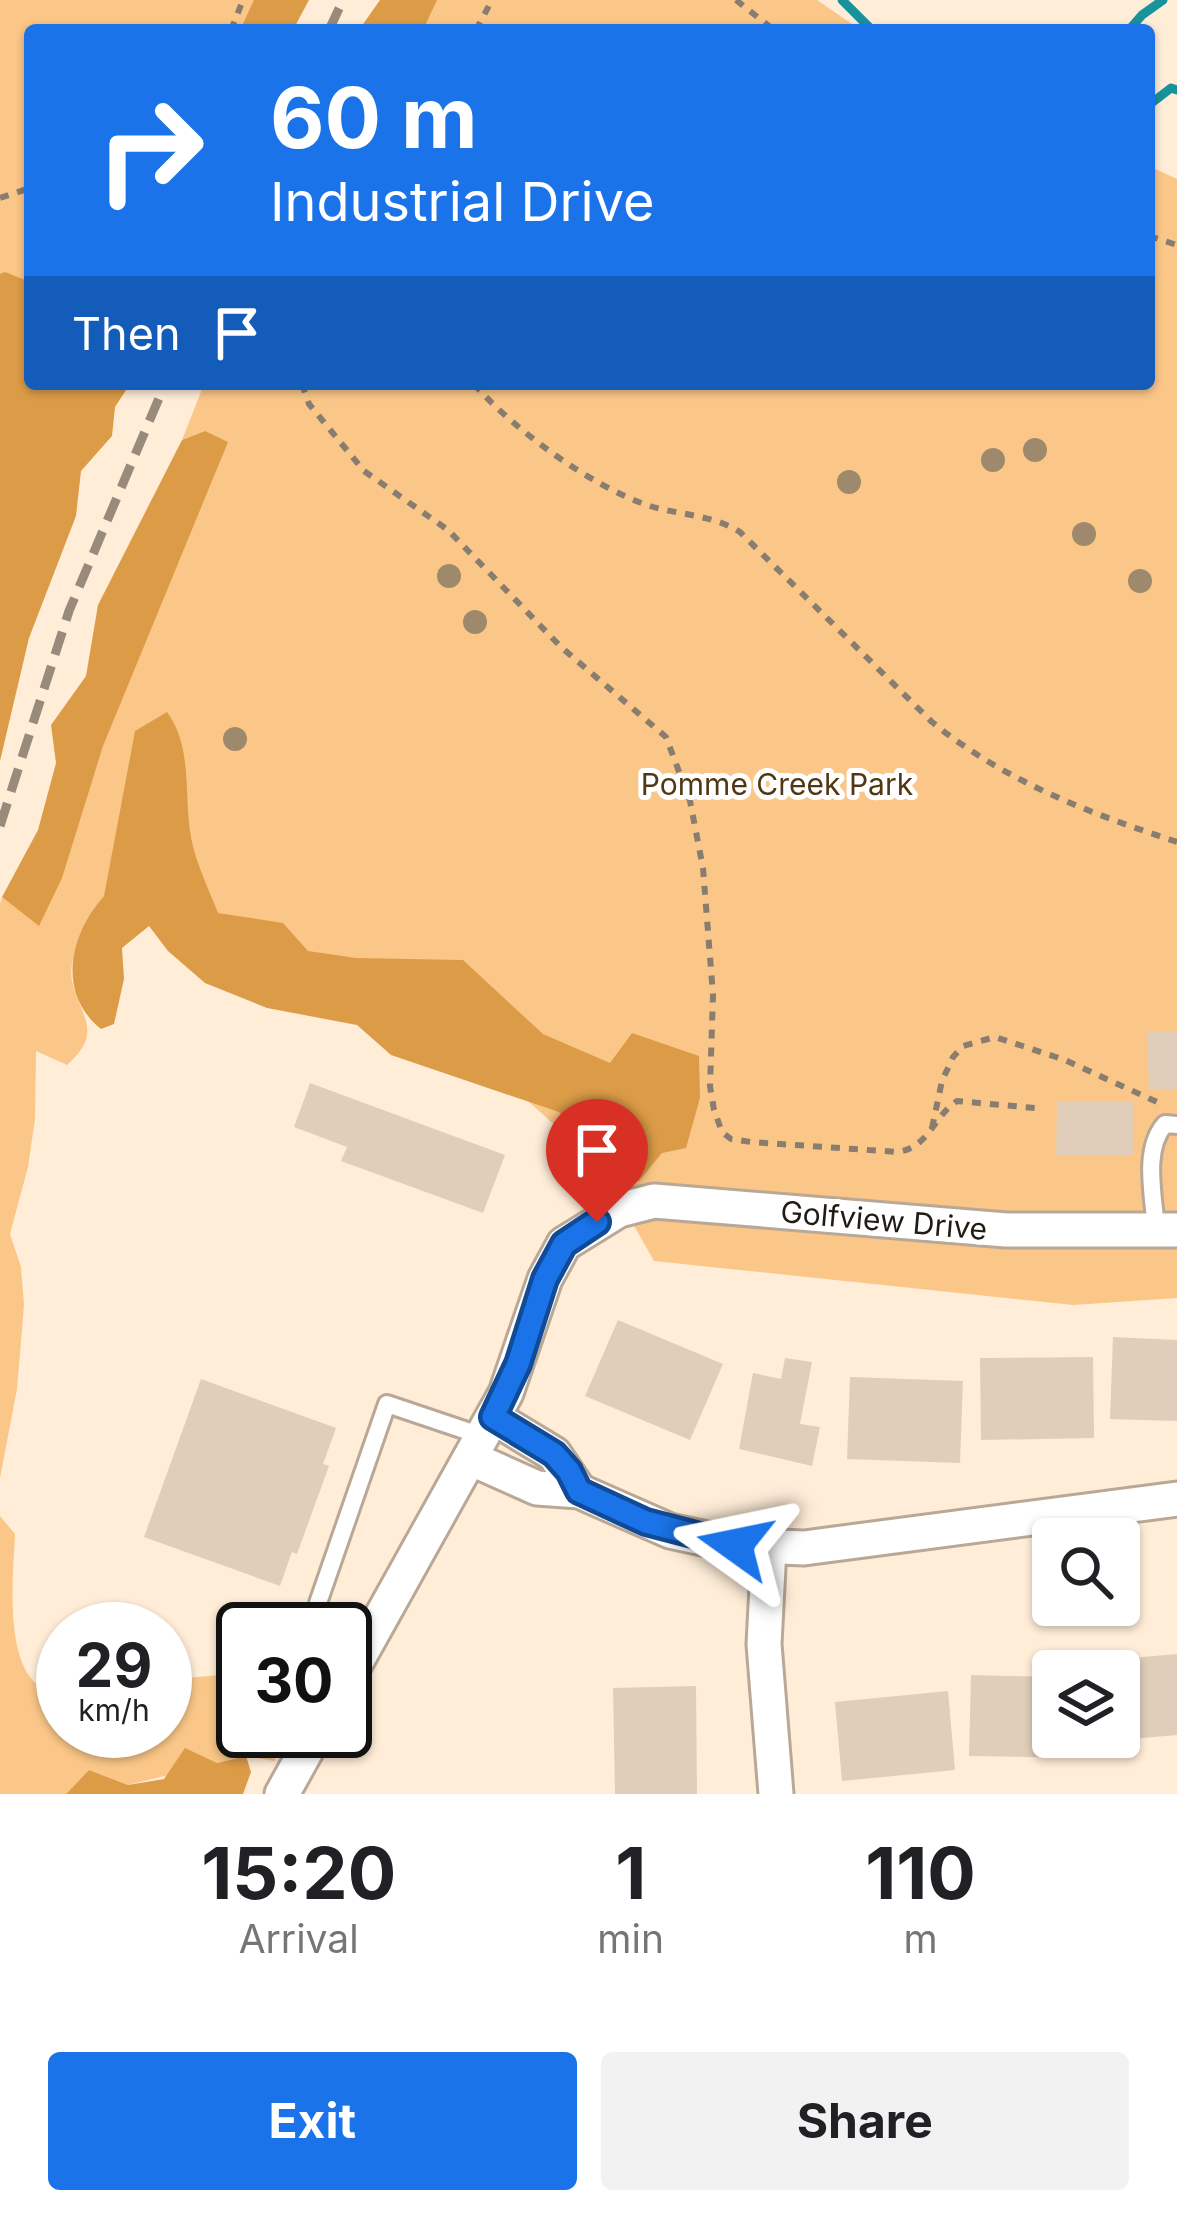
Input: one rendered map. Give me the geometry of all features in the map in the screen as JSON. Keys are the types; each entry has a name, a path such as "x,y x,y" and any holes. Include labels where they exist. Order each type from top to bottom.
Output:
{"street":[{"name":"Golfview Drive","path":"482,1437 518,1364 545,1279 564,1244 619,1210 654,1201 1006,1230 1167,1230"},
{"path":"482,1437 543,1445 569,1471 579,1491"},
{"path":"482,1437 522,1483 558,1492 579,1491 670,1531 703,1540 769,1548 804,1548 1177,1499"},
{"path":"372,1627 482,1437"},
{"path":"522,1483 543,1445"},
{"path":"769,1548 764,1643 776,1794"},
{"path":"282,1794 302,1758"}],"lane":[{"path":"1167,1230 1152,1153 1156,1133 1165,1124 1177,1125"},
{"path":"319,1602 387,1404 482,1437"}],"path":[{"path":"736,0 766,24"},
{"path":"304,390 309,404 364,471 448,530 561,647 666,737 690,801 703,868 712,995 710,1086 722,1132 730,1139 751,1142 898,1152 919,1144 941,1114 957,1102 1035,1108"},
{"path":"480,390 529,436 632,499 721,522 740,532 932,722 965,748 1047,794 1177,842"},
{"path":"932,1131 938,1095 953,1057 963,1046 995,1036 1065,1060 1146,1100 1162,1103"}],"green space":[{"path":"0,0 269,0 259,24 24,24 24,352 0,358"},
{"path":"425,0 817,0 852,24 414,24"},
{"name":"Pomme Creek Park","path":"1155,169 1177,179 1177,1298 1073,1305 654,1261 600,1166 476,1054 104,896 80,936 71,972 87,1024 85,1043 67,1065 36,1051 35,1119 10,1234 21,1267 24,1305 17,1389 0,1478 0,904 2,897 39,925 66,797 205,431 182,440 202,390 1155,390"},
{"path":"0,1516 15,1534 15,1631 20,1655 36,1682 36,1758 192,1758 192,1678 216,1675 216,1758 238,1758 128,1785 89,1770 66,1794 0,1794"}],"shaded area":[{"path":"254,0 309,0 296,24 243,24"},
{"path":"380,0 437,0 426,24 363,24"},
{"path":"0,274 24,280 24,390 126,390 115,407 112,436 81,471 76,516 29,638 0,761"},
{"path":"205,431 228,442 103,746 62,878 39,926 2,897 38,830 56,763 51,725 86,676 98,605 182,440"},
{"path":"167,712 182,744 194,850 218,913 283,923 308,951 356,958 463,960 543,1034 610,1063 632,1033 699,1056 700,1098 686,1148 662,1153 639,1181 615,1180 599,1147 559,1112 391,1055 357,1025 267,1008 205,983 168,951 149,926 122,948 124,979 114,1024 101,1029 78,998 73,981 76,945 104,896 135,731"},
{"path":"192,1751 217,1763 247,1758 251,1772 243,1794 66,1794 89,1770 128,1785 164,1779 178,1758 192,1758"}],"building":[{"path":"1177,1031 1177,1089 1149,1090 1147,1032"},
{"path":"310,1083 505,1155 483,1213 341,1161 347,1147 294,1127"},
{"path":"1057,1102 1133,1102 1133,1156 1056,1156"},
{"path":"618,1320 723,1364 690,1440 585,1396"},
{"path":"1113,1337 1177,1340 1177,1421 1110,1419"},
{"path":"1093,1357 1094,1438 981,1440 980,1358"},
{"path":"785,1358 812,1362 800,1424 820,1427 812,1466 739,1449 753,1373 781,1379"},
{"path":"850,1377 963,1381 960,1463 847,1459"},
{"path":"201,1379 336,1428 323,1464 329,1466 297,1554 292,1552 280,1586 144,1537"},
{"path":"1177,1654 1177,1735 1140,1738 1140,1657"},
{"path":"971,1675 1032,1676 1032,1757 969,1756"},
{"path":"696,1686 697,1794 615,1794 613,1688"},
{"path":"948,1691 955,1770 842,1781 835,1702"}],"waterway":[{"path":"842,0 866,24"},
{"path":"1134,24 1163,0"},
{"path":"1155,100 1171,88 1177,90"}],"railway":[{"path":"332,24 343,0"},
{"path":"0,826 69,611 162,390"}],"route":[{"path":"597,1222 564,1244 545,1279 518,1364 493,1417 554,1454 579,1491 670,1531 735,1545"}]}
